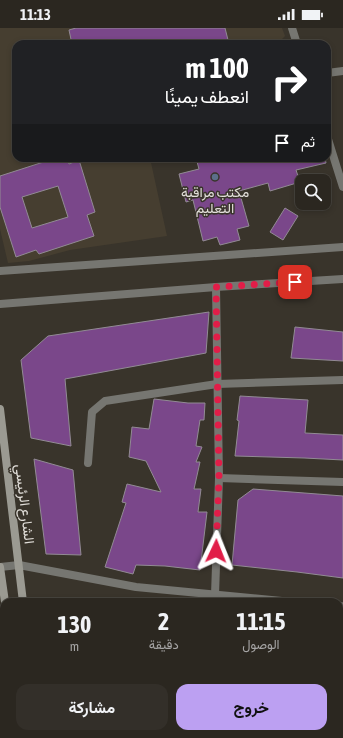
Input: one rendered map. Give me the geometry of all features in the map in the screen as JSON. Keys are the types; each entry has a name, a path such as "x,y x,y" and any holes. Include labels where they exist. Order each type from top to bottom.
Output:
{"street":[{"path":"292,28 296,40"},
{"path":"331,72 343,71"},
{"path":"331,149 343,187"},
{"path":"0,271 343,247"},
{"path":"0,304 216,287 343,279"},
{"path":"215,595 219,478 216,287"},
{"path":"88,463 92,412 105,401 217,384 343,380"},
{"name":"الشارع الرئيسي","path":"0,409 23,598"},
{"path":"219,478 343,482"},
{"path":"4,598 0,567 19,565 136,587 248,598"}],"shaded area":[{"path":"0,28 282,28 285,36 281,40 12,40 12,162 151,162 167,236 70,250 29,261 8,263 0,229"}],"building":[{"path":"76,28 225,28 228,40 71,40 69,30"},
{"path":"44,162 68,162 69,164 80,162 95,212 87,215 94,236 39,254 36,250 16,257 0,207 0,176","holes":["58,186 68,217 32,228 22,197"]},
{"path":"197,162 326,163 296,170 297,174 295,174 295,184 270,191 268,183 239,191 249,226 237,229 240,240 220,245 217,237 203,241 193,200 186,202 179,174 199,169"},
{"path":"285,208 298,216 283,240 270,232"},
{"path":"209,312 206,353 65,379 71,446 31,438 21,360 48,336"},
{"path":"295,327 343,332 343,361 291,358"},
{"path":"240,396 308,400 305,433 343,435 343,460 235,456"},
{"path":"154,399 188,403 205,403 204,420 200,420 196,446 202,447 196,462 200,462 194,489 201,489 198,512 207,512 200,570 165,566 136,565 133,574 105,567 126,503 122,502 127,484 161,492 146,461 129,457 132,427 149,429"},
{"path":"34,459 73,470 81,555 46,554"},
{"path":"253,489 343,496 343,578 232,565 238,500"}],"place":[{"name":"مكتب مراقبة التعليم","path":"215,177"}],"route":[{"path":"216,551 219,478 216,287 295,282"}]}
